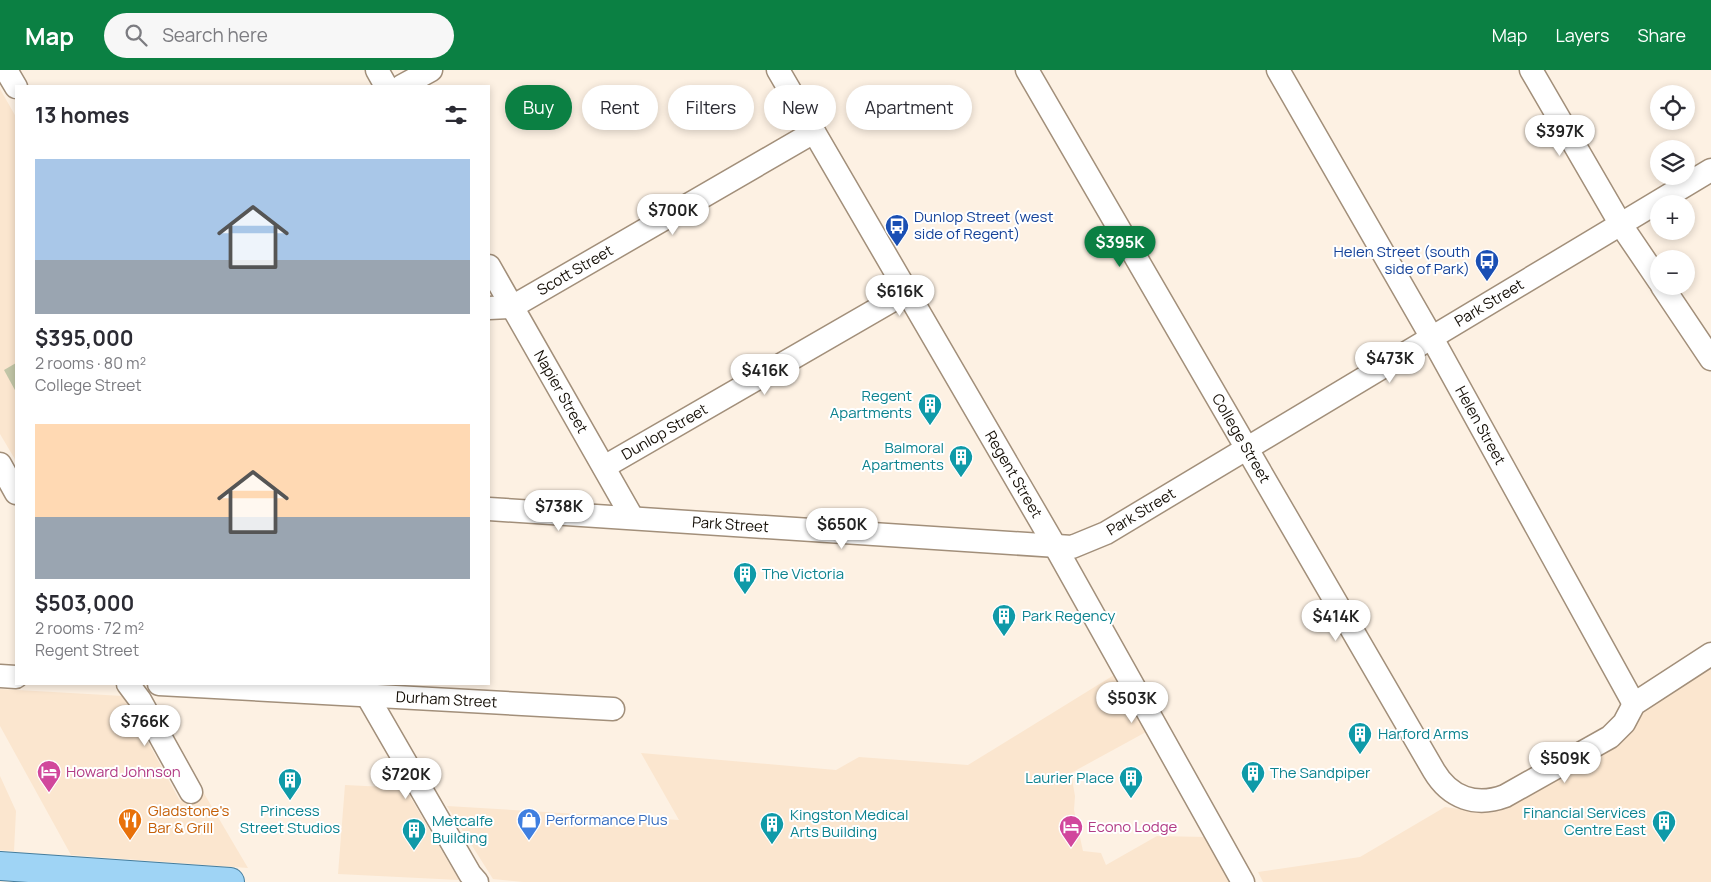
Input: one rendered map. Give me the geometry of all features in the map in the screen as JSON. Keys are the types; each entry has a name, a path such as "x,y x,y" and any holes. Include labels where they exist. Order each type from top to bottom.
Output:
{"main road":[{"path":"5,870 230,882"}],"street":[{"path":"6,70 15,85"},
{"path":"377,70 385,85"},
{"path":"404,85 431,70"},
{"name":"Regent Street","path":"778,70 1055,546 1243,882"},
{"name":"College Street","path":"1027,70 1245,449 1438,778 1450,790 1464,798 1484,802 1506,796 1610,737 1624,723 1634,704"},
{"name":"Helen Street","path":"1278,70 1432,338 1634,704"},
{"path":"1532,70 1621,225 1650,268"},
{"name":"Scott Street","path":"490,308 512,307 814,132"},
{"name":"Park Street","path":"490,509 1072,547 1106,533 1711,170"},
{"name":"Napier Street","path":"490,268 632,517"},
{"name":"Dunlop Street","path":"604,467 907,292"},
{"path":"1668,295 1711,359"},
{"path":"0,464 11,487"},
{"path":"1634,704 1711,654"},
{"path":"0,676 15,677"},
{"path":"129,685 140,700 191,792"},
{"name":"Durham Street","path":"193,685 364,690 612,709"},
{"path":"364,690 470,874 477,882"}],"shaded area":[{"path":"0,89 15,115 15,459 0,434"},
{"path":"1711,666 1711,882 1263,882 1258,872 1360,857 1445,807 1489,813 1506,809 1616,746 1633,730 1645,708"},
{"path":"1114,675 1146,732 1071,773 1075,796 1074,810 1083,851 1101,853 1106,865 1157,836 1206,837 1231,882 523,882 493,879 447,806 679,820 641,753 836,770 859,757 968,765"},
{"path":"0,689 123,696 180,801 202,790 248,868 71,855 0,726"},
{"path":"0,776 16,811 14,851 0,850"},
{"path":"345,785 405,788 459,880 338,874"}],"green space":[{"path":"15,364 15,390 4,370"}],"place":[{"name":"Dunlop Street (west side of Regent)","path":"897,247"},
{"name":"Helen Street (south side of Park)","path":"1487,282"},
{"name":"Regent Apartments","path":"930,426"},
{"name":"Balmoral Apartments","path":"961,478"},
{"name":"The Victoria","path":"745,595"},
{"name":"Park Regency","path":"1004,637"},
{"name":"Harford Arms","path":"1360,755"},
{"name":"Howard Johnson","path":"49,793"},
{"name":"The Sandpiper","path":"1253,794"},
{"name":"Laurier Place","path":"1131,799"},
{"name":"Princess Street Studios","path":"290,801"},
{"name":"Gladstone's Bar & Grill","path":"130,841"},
{"name":"Performance Plus","path":"529,841"},
{"name":"Financial Services Centre East","path":"1664,843"},
{"name":"Kingston Medical Arts Building","path":"772,845"},
{"name":"Econo Lodge","path":"1071,848"},
{"name":"Metcalfe Building","path":"414,851"}]}
